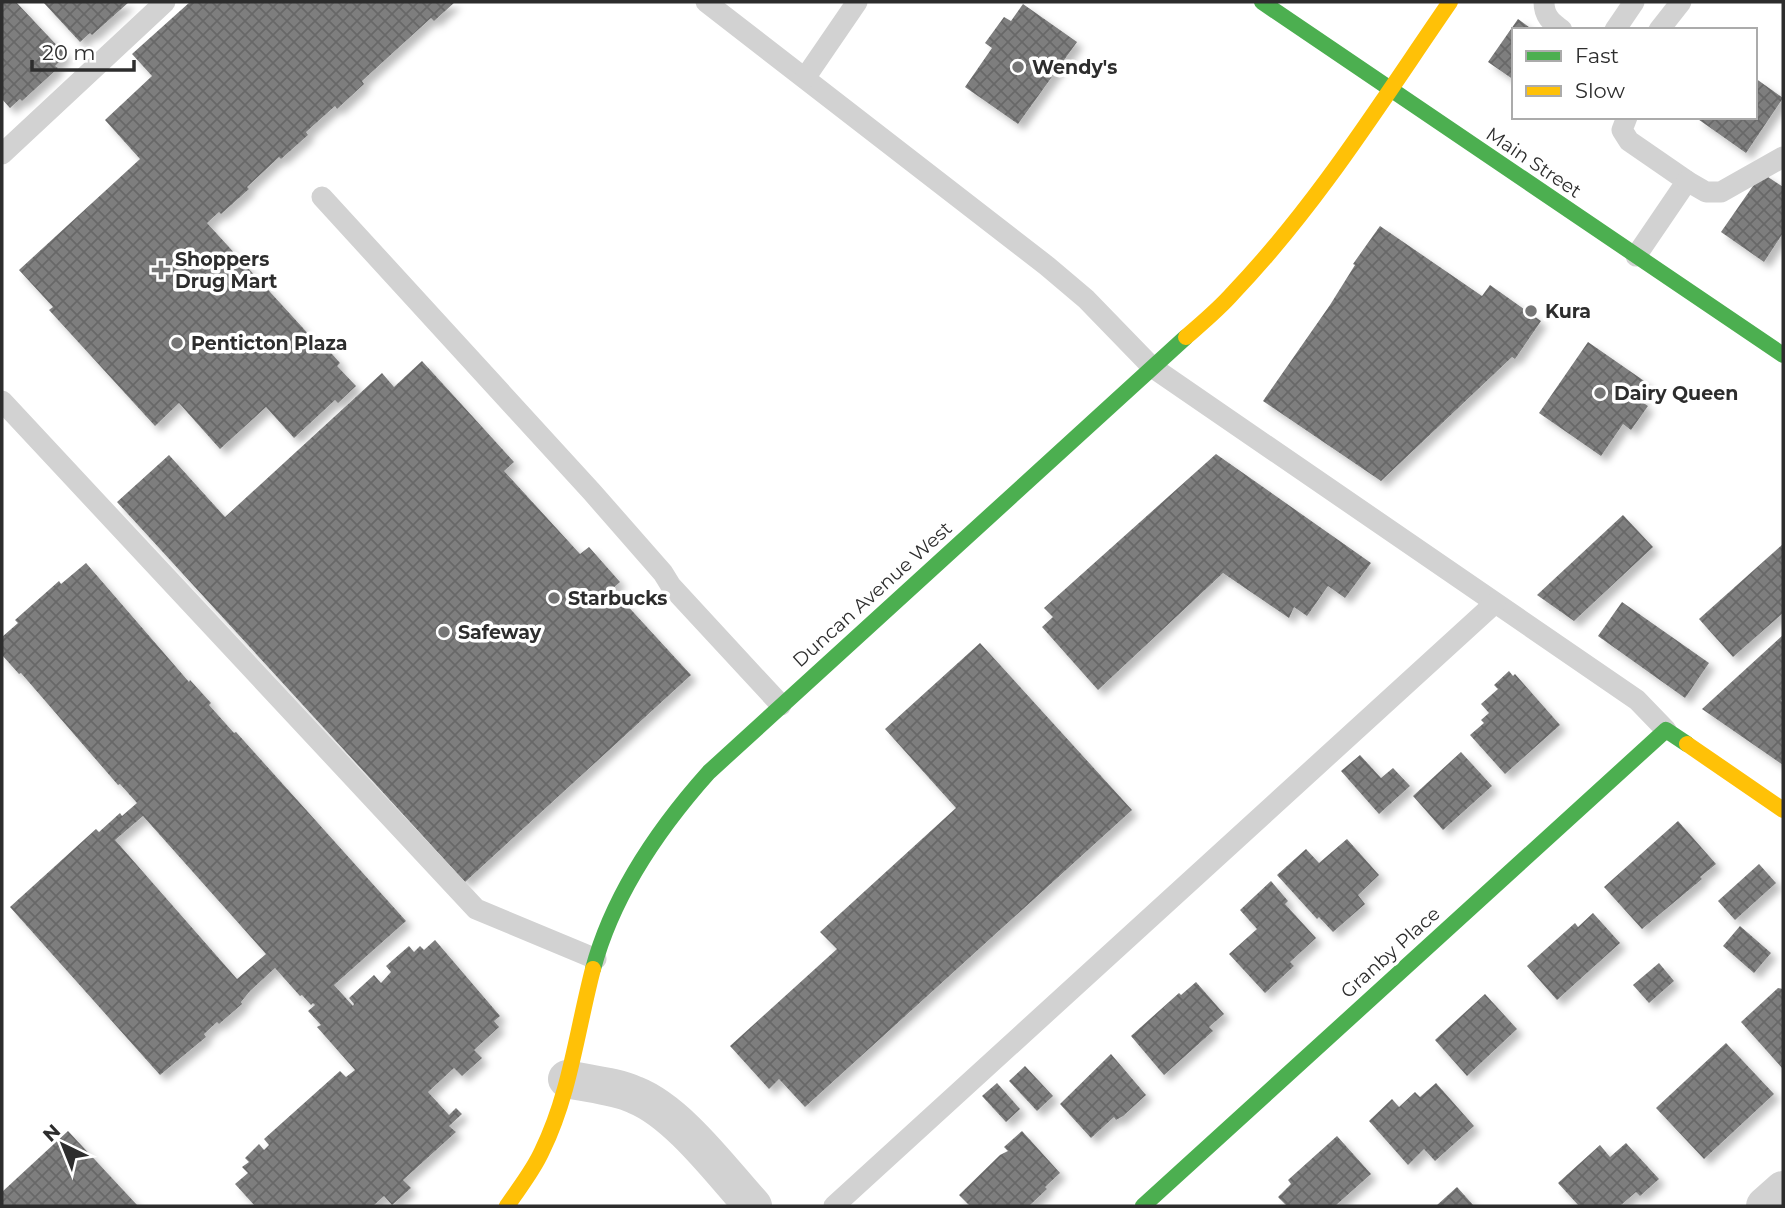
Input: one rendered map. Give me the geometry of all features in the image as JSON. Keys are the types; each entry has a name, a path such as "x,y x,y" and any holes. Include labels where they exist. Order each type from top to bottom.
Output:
{"street":[{"name":"Main Street","path":"1262,2 1782,353"},
{"name":"Duncan Avenue West","path":"508,1206 541,1153 561,1102 596,960 615,909 659,830 709,772 1231,296 1293,225 1450,2"},
{"path":"1665,730 1783,810"},
{"name":"Granby Place","path":"1143,1206 1665,730"},
{"path":"567,1079 636,1095 658,1108 688,1134 752,1206"},
{"path":"1765,1206 1783,1189"}],"lane":[{"path":"2,154 165,2"},
{"path":"706,2 1047,265 1086,299 1152,367 1637,700 1665,730"},
{"path":"805,78 857,2"},
{"path":"1544,2 1544,11 1550,22 1559,28"},
{"path":"1616,28 1634,2"},
{"path":"1661,28 1681,2"},
{"path":"1626,119 1622,130 1629,141 1706,192 1721,192 1783,157"},
{"path":"1636,256 1688,181"},
{"path":"322,197 592,492 663,573 671,586 781,705"},
{"path":"2,401 476,909 596,960"},
{"path":"834,1206 1495,603"}],"building":[{"path":"2,2 16,2 66,55 55,66 58,68 22,101 20,99 10,108 2,99"},
{"path":"43,2 129,2 92,35 90,33 80,42"},
{"path":"190,2 455,2 434,21 431,18 362,81 364,84 337,109 335,106 306,132 308,135 247,187 249,189 207,223 313,339 316,336 340,363 337,366 356,386 338,403 335,400 294,438 266,407 220,449 179,403 155,426 49,310 53,307 19,270 140,159 105,120 152,76 132,54"},
{"name":"Wendy's","path":"1023,4 1077,42 1018,124 965,87 992,48 985,43 1004,17 1011,21"},
{"path":"1518,19 1530,28 1512,28 1512,79 1488,62"},
{"path":"1757,79 1783,98 1746,153 1698,119 1757,119"},
{"path":"1762,173 1783,187 1783,233 1764,262 1721,232"},
{"path":"1380,226 1482,296 1490,285 1541,321 1515,359 1512,357 1381,481 1263,401 1330,305 1355,265 1353,264"},
{"path":"1588,342 1650,385 1639,400 1648,406 1631,430 1623,424 1601,456 1539,413"},
{"name":"Safeway","path":"422,361 514,462 504,471 580,554 589,547 620,582 612,589 691,675 465,882 117,502 169,455 225,517 382,373 394,387"},
{"path":"1216,454 1371,563 1345,598 1328,586 1307,616 1294,607 1289,618 1223,573 1098,690 1042,627 1053,617 1044,608"},
{"path":"1623,515 1653,547 1574,621 1537,595"},
{"path":"1783,544 1783,613 1733,657 1699,619"},
{"path":"86,563 189,682 190,680 211,703 209,705 234,733 236,732 406,921 334,985 353,1006 349,998 374,975 381,983 391,972 386,966 409,946 414,952 420,946 424,950 435,940 500,1016 494,1021 499,1027 474,1050 482,1058 462,1076 454,1068 428,1092 449,1115 456,1108 462,1114 449,1126 456,1132 403,1180 411,1188 392,1205 384,1196 373,1206 255,1206 235,1184 248,1173 242,1167 249,1162 245,1158 259,1144 264,1150 269,1145 264,1139 340,1071 346,1077 355,1070 317,1027 321,1025 308,1011 315,1005 300,996 275,968 250,991 242,1004 219,1024 217,1022 204,1034 206,1037 160,1075 10,907 96,829 99,832 120,813 122,816 137,803 2,655 2,637 18,623 15,620 59,581 61,584","holes":["143,816 266,954 237,979 115,840"]},
{"path":"1622,602 1709,663 1685,698 1598,636"},
{"path":"1783,635 1781,701 1783,765 1702,709"},
{"path":"980,643 1132,810 805,1107 779,1079 769,1089 730,1046 837,949 820,932 956,808 885,729"},
{"path":"1509,671 1513,676 1515,674 1560,725 1505,774 1470,735 1484,723 1481,720 1489,713 1481,704 1498,689 1494,685"},
{"path":"1461,752 1492,786 1443,830 1413,796"},
{"path":"1360,755 1381,778 1393,768 1410,786 1379,814 1341,771"},
{"path":"1678,821 1716,864 1642,929 1604,887"},
{"path":"1347,839 1379,875 1358,895 1365,904 1333,932 1319,917 1317,919 1277,875 1306,849 1319,863"},
{"path":"1759,864 1776,883 1735,920 1718,901"},
{"path":"1271,881 1288,901 1285,904 1316,938 1290,962 1294,966 1265,993 1229,954 1257,929 1240,910"},
{"path":"1593,913 1620,943 1557,1000 1527,966 1575,923 1578,927"},
{"path":"1740,926 1771,953 1754,973 1723,946"},
{"path":"1659,963 1674,981 1649,1003 1633,985"},
{"path":"1196,982 1224,1014 1209,1027 1213,1031 1164,1075 1131,1036 1179,993 1181,995"},
{"path":"1778,988 1783,989 1783,1069 1741,1022"},
{"path":"1485,994 1517,1029 1467,1076 1435,1040"},
{"path":"1726,1043 1774,1094 1704,1159 1656,1108"},
{"path":"1111,1054 1146,1095 1123,1116 1116,1120 1114,1117 1091,1138 1060,1104"},
{"path":"1025,1066 1053,1096 1037,1111 1009,1081"},
{"path":"997,1083 1020,1109 1006,1122 982,1096"},
{"path":"1436,1083 1474,1126 1435,1161 1424,1149 1408,1165 1369,1121 1392,1099 1399,1107 1415,1092 1420,1097"},
{"path":"68,1131 138,1206 2,1206 2,1192"},
{"path":"1022,1131 1060,1173 1029,1206 970,1206 959,1195 1000,1155 1008,1151 1004,1147"},
{"path":"1337,1136 1371,1174 1335,1206 1287,1206 1278,1197 1291,1184 1288,1180"},
{"path":"1626,1143 1659,1179 1640,1196 1636,1192 1622,1206 1579,1206 1558,1183 1600,1145 1610,1157"},
{"path":"1457,1187 1474,1206 1436,1206"}],"traffic: fast":[{"path":"1262,2 1783,355"},
{"path":"593,969 612,915 639,864 672,816 709,772 1186,337"},
{"path":"1143,1206 1666,730 1687,744"}],"traffic: slow":[{"path":"1186,337 1228,299 1293,224 1347,152 1450,2"},
{"path":"1687,744 1783,810"},
{"path":"507,1206 534,1166 560,1107 593,969"}],"place":[{"name":"Wendy's","path":"1018,67"},
{"name":"Shoppers Drug Mart","path":"161,270"},
{"name":"Kura","path":"1531,311"},
{"name":"Penticton Plaza","path":"177,343"},
{"name":"Dairy Queen","path":"1600,393"},
{"name":"Starbucks","path":"554,598"},
{"name":"Safeway","path":"444,632"}]}
